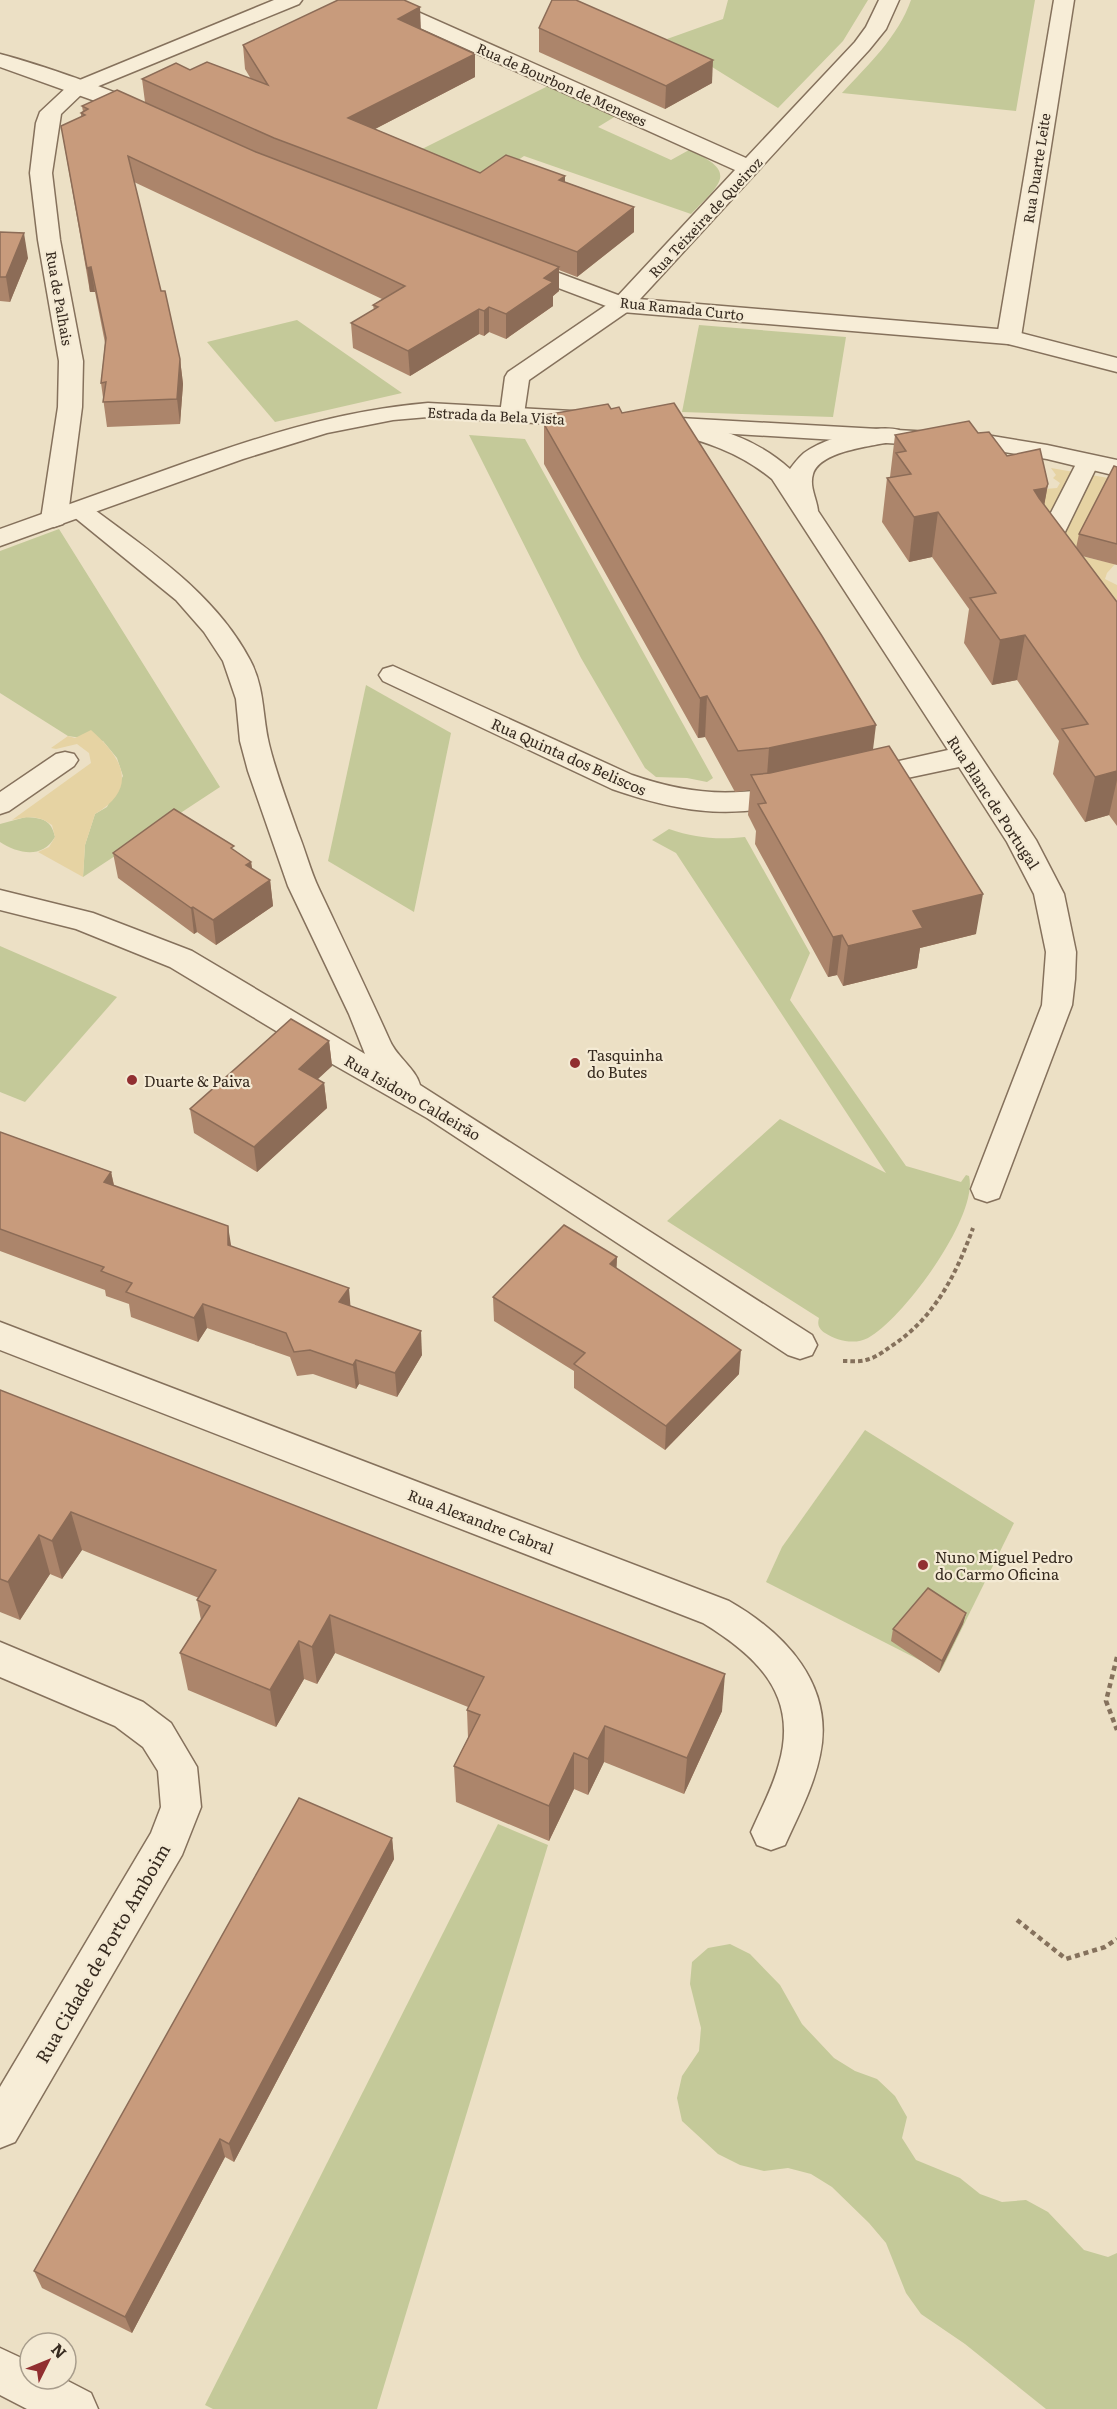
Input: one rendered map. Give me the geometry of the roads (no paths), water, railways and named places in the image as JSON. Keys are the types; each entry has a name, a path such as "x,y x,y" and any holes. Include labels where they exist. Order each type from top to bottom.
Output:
{"street":[{"path":"77,88 292,0"},
{"name":"Rua de Bourbon de Meneses","path":"374,0 750,168"},
{"name":"Rua Teixeira de Queiroz","path":"512,414 517,378 622,305 862,46 876,29 889,0"},
{"name":"Rua Duarte Leite","path":"1009,337 1064,0"},
{"path":"0,60 117,101 159,121"},
{"name":"Rua de Palhais","path":"67,515 71,361 41,173 47,123 51,112 77,88"},
{"name":"Rua Ramada Curto","path":"492,255 622,305 1009,337 1117,365"},
{"name":"Estrada da Bela Vista","path":"0,538 234,454 322,426 393,413 428,410 986,442 1117,468"},
{"name":"Rua Blanc de Portugal","path":"670,425 704,431 749,449 781,474 1021,840 1041,876 1057,924 1061,952 1057,1005 987,1189"},
{"name":"Rua Blanc de Portugal","path":"807,512 799,487 801,472 809,462 822,452 841,444 890,435"},
{"path":"67,515 185,594 214,626 237,662 250,699 254,741 262,771 313,911 364,1014 377,1048 406,1086 438,1110"},
{"name":"Rua Quinta dos Beliscos","path":"393,675 622,782 660,797 727,806 766,801 965,756"},
{"name":"Rua Isidoro Caldeirão","path":"0,900 82,920 125,934 181,959 317,1041 438,1110 800,1345"},
{"name":"Rua Alexandre Cabral","path":"0,1336 716,1612 747,1628 772,1651 785,1669 791,1678 802,1710 803,1743 795,1774 771,1832"},
{"name":"Rua Cidade de Porto Amboim","path":"0,1659 129,1714 157,1735 177,1767 181,1806 168,1842 0,2127"},
{"path":"0,2371 75,2409"}],"lane":[{"path":"1071,574 1051,548 1051,536 1088,462"},
{"path":"0,806 65,760"}],"place":[{"name":"Tasquinha do Butes","path":"575,1063"},
{"name":"Duarte & Paiva","path":"132,1080"},
{"name":"Nuno Miguel Pedro do Carmo Oficina","path":"923,1565"}]}
